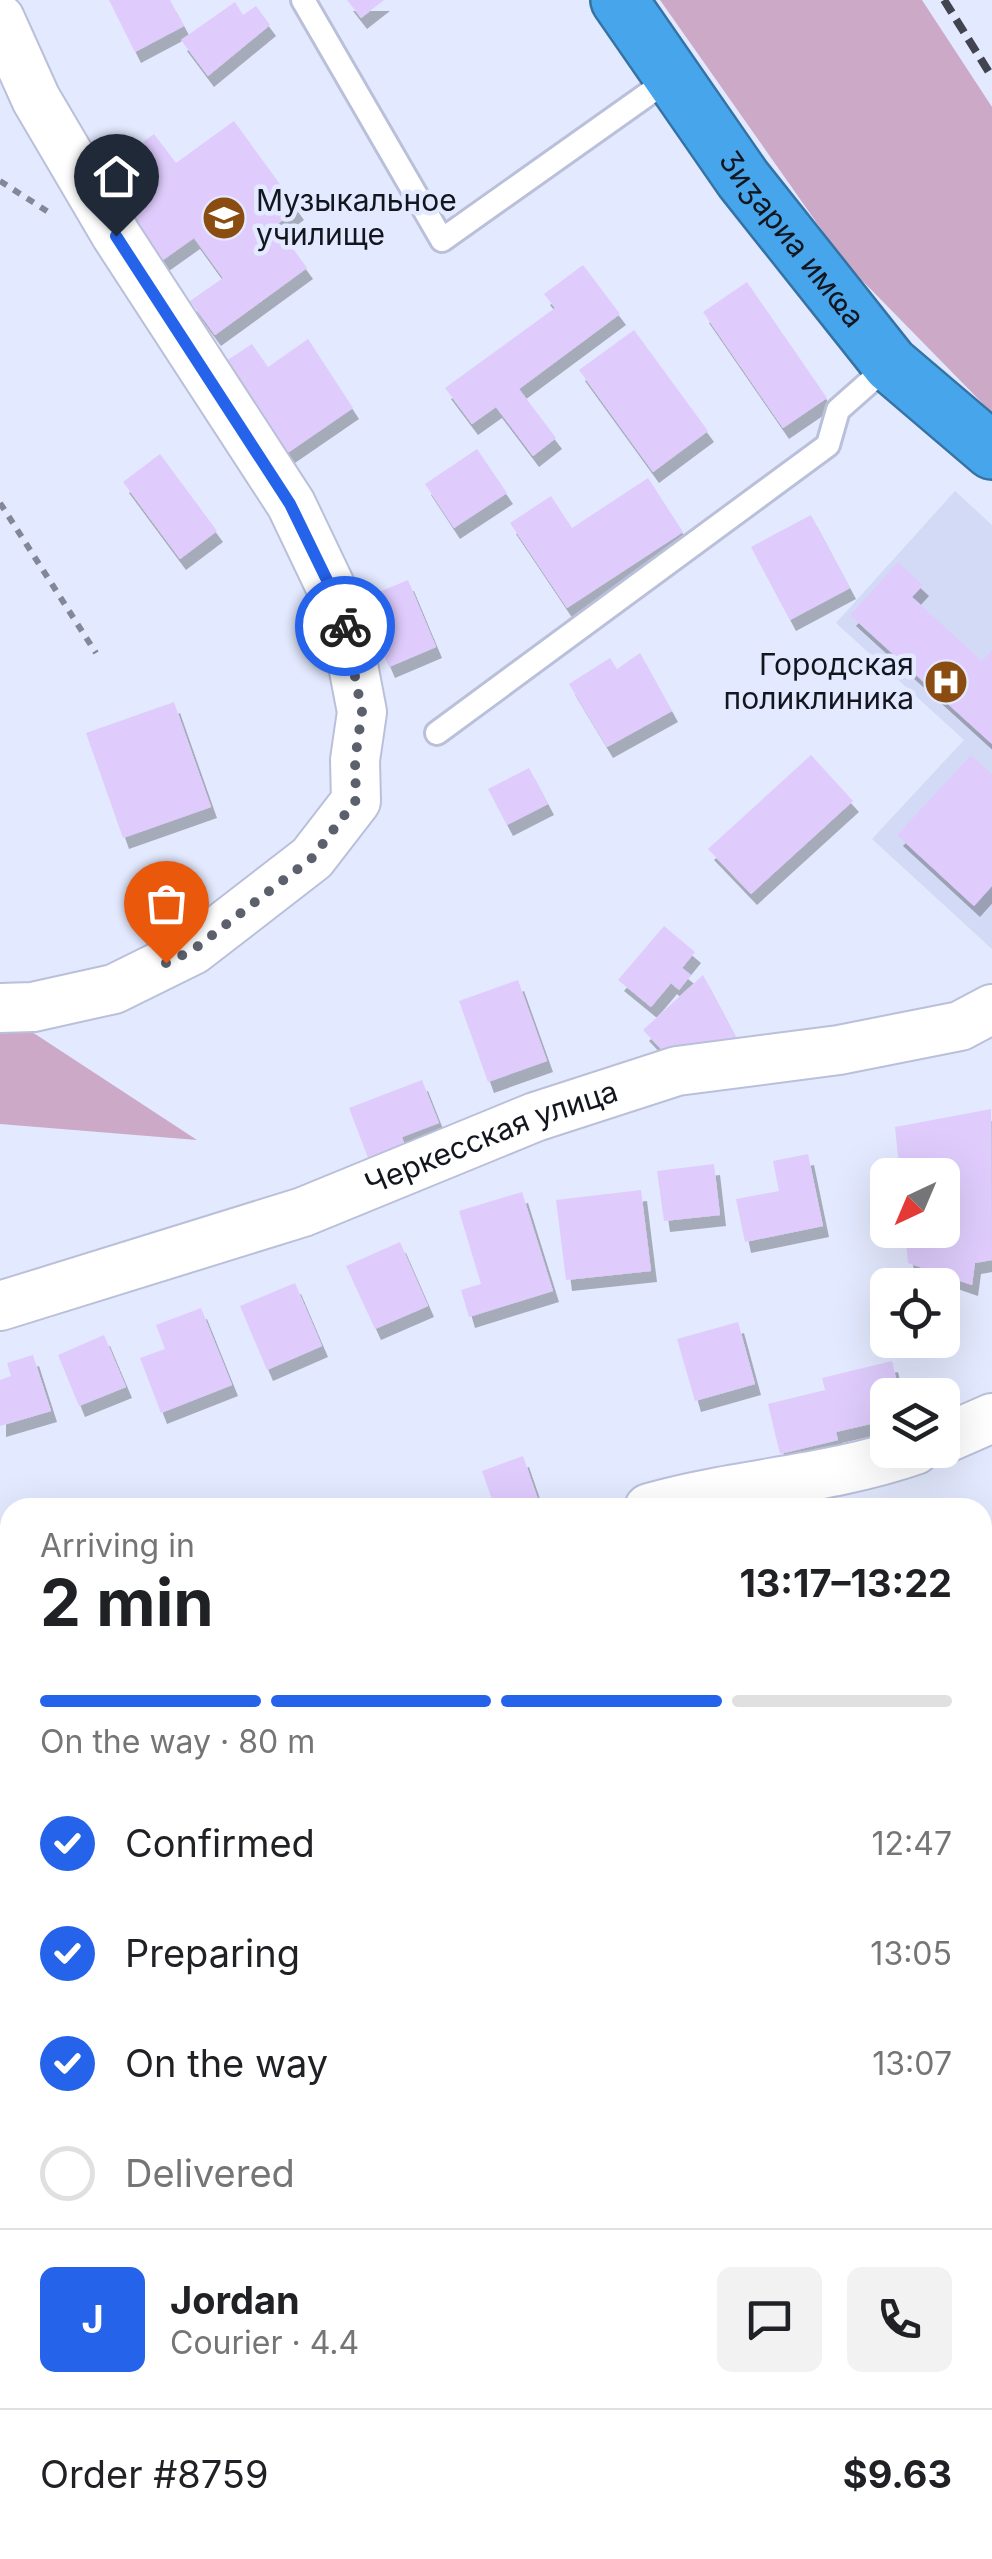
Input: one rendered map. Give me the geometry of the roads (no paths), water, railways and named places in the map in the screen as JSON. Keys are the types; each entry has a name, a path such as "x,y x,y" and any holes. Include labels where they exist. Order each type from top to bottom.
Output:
{"highway":[{"name":"Ӡиӡариа имҩа","path":"619,0 743,179 890,364 992,451"}],"street":[{"path":"0,19 36,100 116,236 290,504 343,613 362,712 355,760 356,800 312,858 193,950 114,989 33,1007 0,1008"},
{"name":"Черкесская улица","path":"0,1306 303,1212 535,1117 678,1071 839,1050 960,1026 992,1009"},
{"path":"960,1432 992,1418"},
{"path":"683,1498 870,1463"}],"lane":[{"path":"304,0 442,240 672,76"},
{"path":"437,733 828,446 838,410 890,364"}],"railway":[{"path":"944,0 992,77"}],"place":[{"name":"Музыкальное училище","path":"224,218"},
{"name":"Городская поликлиника","path":"946,682"}]}
